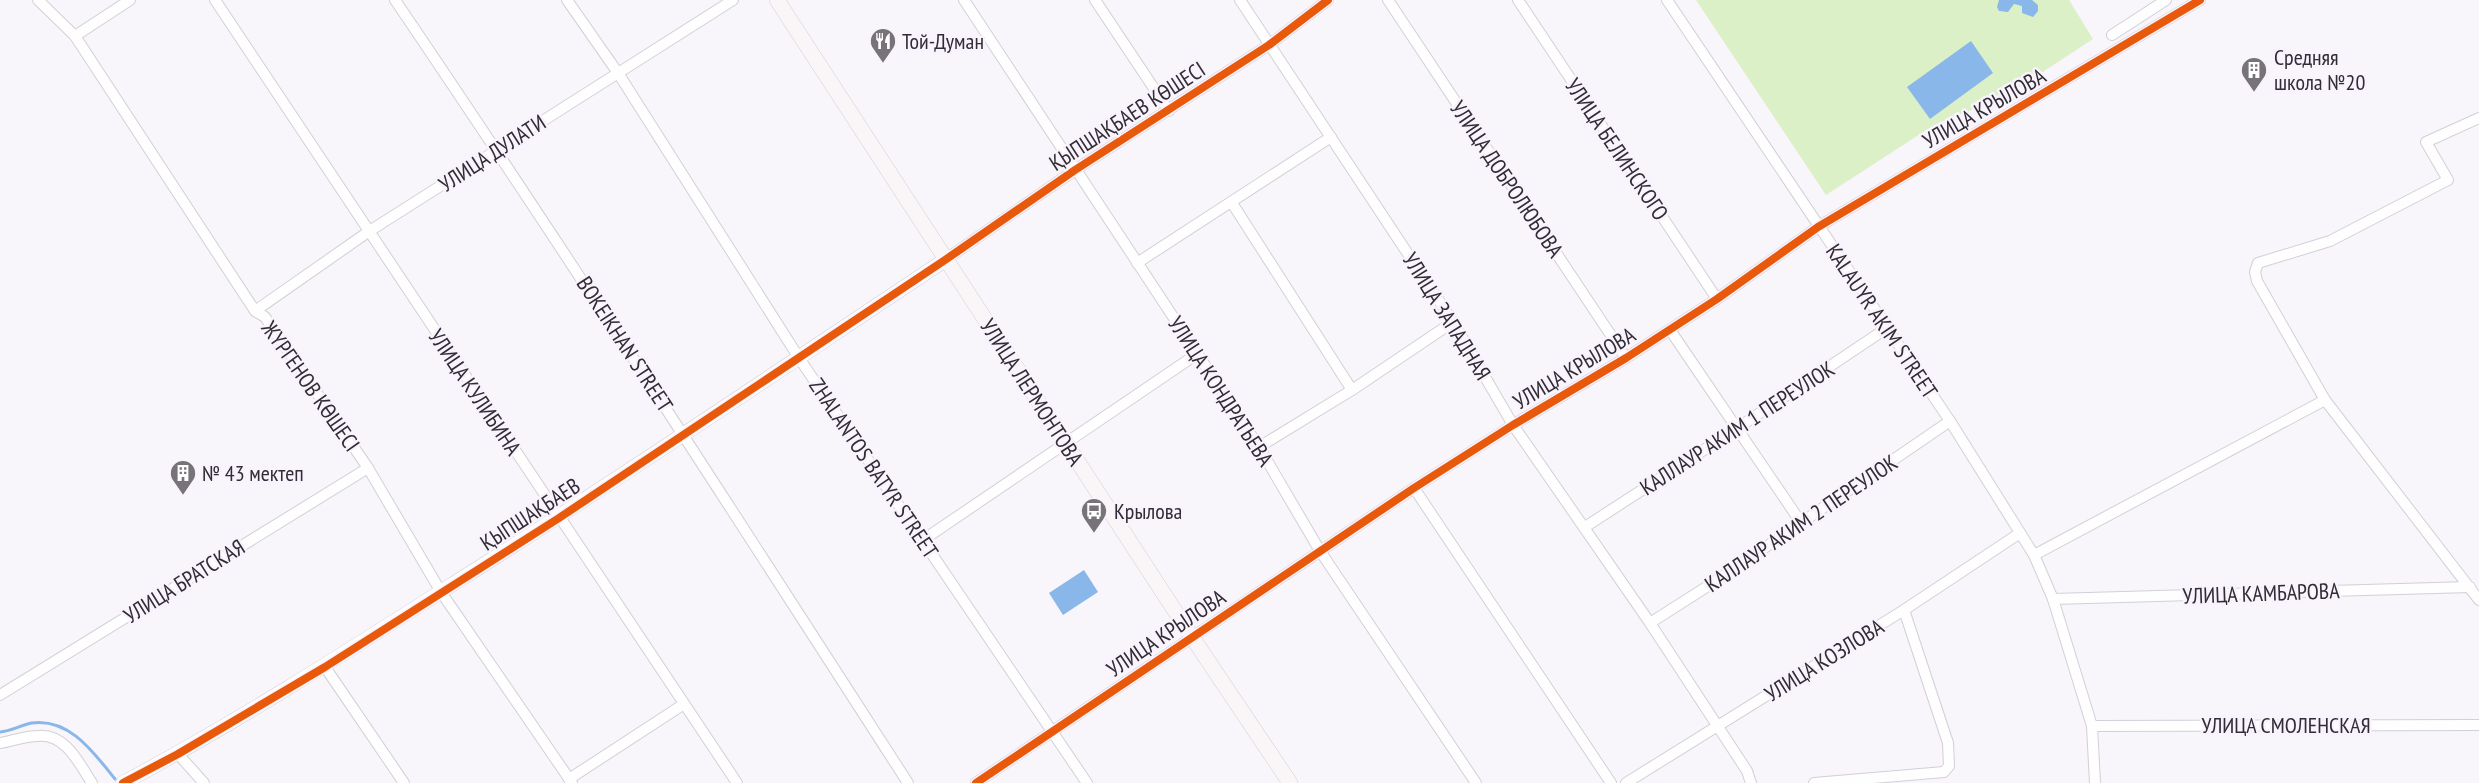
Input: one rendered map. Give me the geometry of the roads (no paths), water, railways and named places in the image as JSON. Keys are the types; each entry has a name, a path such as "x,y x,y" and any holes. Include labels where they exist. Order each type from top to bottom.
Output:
{"main road":[{"name":"УЛИЦА ЛЕРМОНТОВА","path":"777,0 945,260 1290,783"}],"street":[{"name":"ЖҮРГЕНОВ КӨШЕСІ","path":"38,0 75,36 255,311 265,317 368,468 441,592 571,781"},
{"path":"75,36 130,0"},
{"name":"УЛИЦА КУЛИБИНА","path":"215,0 736,783"},
{"name":"BOKEIKHAN STREET","path":"395,0 497,150 684,435 908,783"},
{"name":"ZHALANTOS BATYR STREET","path":"567,0 618,73 799,358 1087,783"},
{"name":"УЛИЦА ДУЛАТИ","path":"255,311 368,232 733,0"},
{"name":"УЛИЦА КОНДРАТЬЕВА","path":"964,0 1259,447 1320,551 1476,783"},
{"path":"1095,0 1169,111"},
{"name":"УЛИЦА ЗАПАДНАЯ","path":"1240,0 1453,322 1513,425 1650,623 1747,771 1751,783"},
{"name":"ҚЫПШАҚБАЕВ КӨШЕСІ","path":"945,260 1075,170 1269,45 1328,0"},
{"name":"УЛИЦА ДОБРОЛЮБОВА","path":"1388,0 1626,358"},
{"name":"УЛИЦА БЕЛИНСКОГО","path":"1518,0 1717,299"},
{"name":"KALAUYR AKIM STREET","path":"1667,0 1950,421 2034,555 2053,599 2092,726 2095,783"},
{"path":"2112,35 2166,0"},
{"name":"УЛИЦА КРЫЛОВА","path":"976,783 1414,488 1670,330 1818,227 2200,0"},
{"path":"2479,118 2426,142 2448,180 2330,241 2258,263 2255,272 2257,281 2325,400 2479,600"},
{"path":"1137,263 1331,137"},
{"path":"1232,203 1352,390"},
{"name":"ҚЫПШАҚБАЕВ","path":"123,783 178,754 325,667 559,518 945,260"},
{"path":"1259,447 1352,390 1453,322"},
{"name":"КАЛЛАУР АКИМ 1 ПЕРЕУЛОК","path":"1585,526 1887,328"},
{"path":"1670,330 1802,524"},
{"path":"923,540 1197,354"},
{"path":"2034,555 2325,400"},
{"name":"КАЛЛАУР АКИМ 2 ПЕРЕУЛОК","path":"1650,623 1802,524 1950,421"},
{"name":"УЛИЦА БРАТСКАЯ","path":"0,695 368,468"},
{"path":"1414,488 1611,783"},
{"name":"УЛИЦА КОЗЛОВА","path":"1626,783 1904,610 2020,533"},
{"name":"УЛИЦА КАМБАРОВА","path":"2053,599 2470,587"},
{"path":"1814,783 1944,772 1949,766 1948,743 1904,610"},
{"path":"325,667 404,783"},
{"path":"571,781 684,704"},
{"name":"УЛИЦА СМОЛЕНСКАЯ","path":"2092,726 2479,725"},
{"path":"0,743 38,735 54,737 68,748 92,783"},
{"path":"178,754 204,783"}],"water":[{"path":"1999,0 2032,0 2038,5 2038,11 2033,17 2022,13 2022,6 2014,4 2008,12 1999,11 1997,7"},
{"path":"1971,41 1993,73 1930,119 1907,87"},
{"path":"1084,570 1098,592 1063,615 1049,593"}],"waterway":[{"path":"0,732 32,723 58,726 80,739 115,779"}],"place":[{"name":"Той-Думан","path":"883,64"},
{"name":"Средняя школа №20","path":"2254,93"},
{"name":"№ 43 мектеп","path":"183,496"},
{"name":"Крылова","path":"1094,534"}]}
